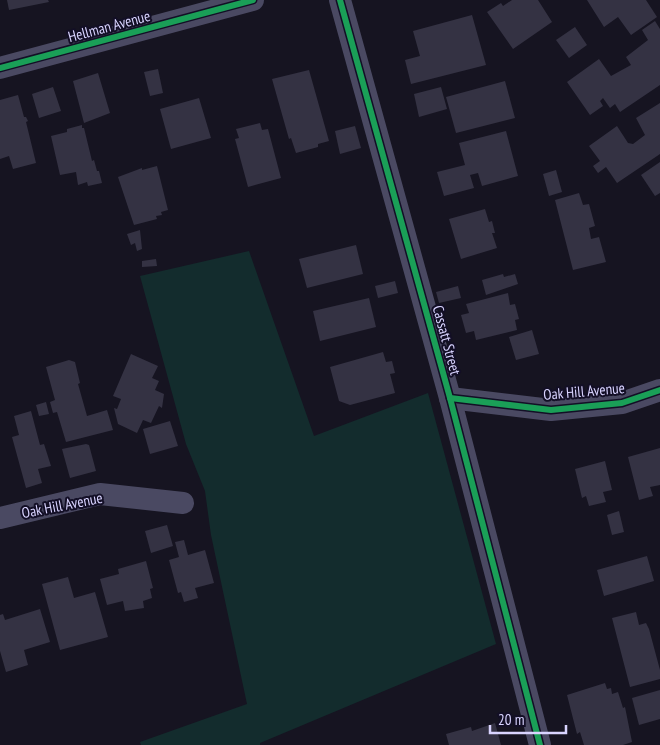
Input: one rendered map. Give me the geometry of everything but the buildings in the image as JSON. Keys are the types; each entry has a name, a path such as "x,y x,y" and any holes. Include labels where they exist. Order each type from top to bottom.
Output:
{"street":[{"name":"Hellman Avenue","path":"0,68 252,0"},
{"name":"Cassatt Street","path":"340,0 450,398 540,745"},
{"name":"Oak Hill Avenue","path":"450,398 551,410 622,403 660,390"},
{"name":"Oak Hill Avenue","path":"0,518 100,494 183,503"}],"green space":[{"path":"249,251 314,436 428,393 496,644 260,743 260,745 141,745 140,742 247,704 211,535 205,491 186,444 140,276"}],"cycle path":[{"path":"0,68 253,0"},
{"path":"340,0 450,398 540,745"},
{"path":"450,398 551,410 622,403 660,390"}]}
